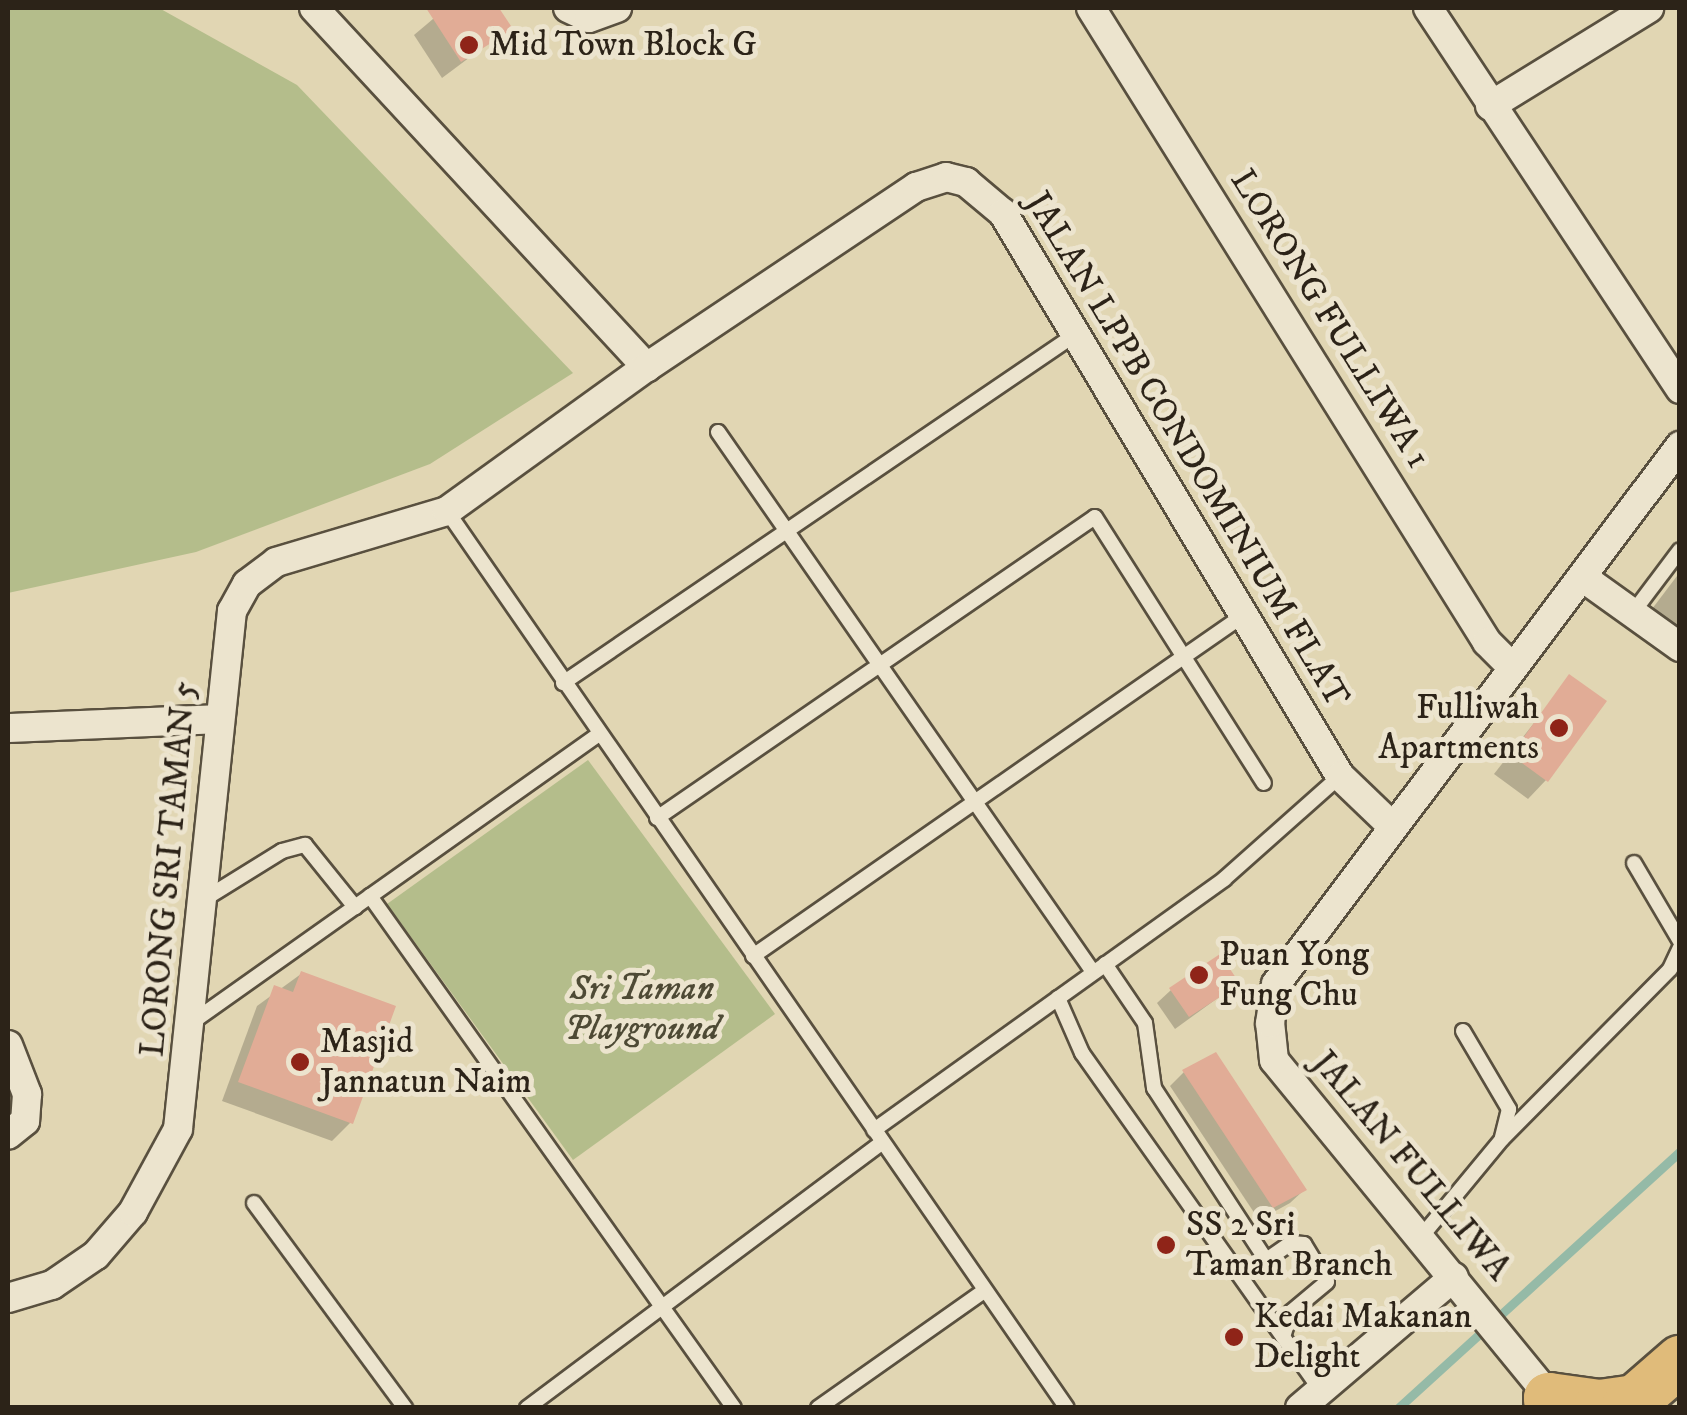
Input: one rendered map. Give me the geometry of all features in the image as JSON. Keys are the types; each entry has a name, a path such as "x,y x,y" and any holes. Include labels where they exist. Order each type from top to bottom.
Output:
{"highway":[{"path":"1552,1404 1630,1404 1680,1361"}],"street":[{"path":"578,13 617,8"},
{"name":"LORONG FULLIWA 1","path":"1092,8 1487,642 1510,665"},
{"path":"1428,8 1680,389"},
{"path":"1490,106 1649,8"},
{"path":"331,12 646,366"},
{"name":"JALAN LPPB CONDOMINIUM FLAT","path":"447,511 646,366 916,187 946,177 986,193 1003,213 1340,776 1391,825"},
{"name":"JALAN FULLIWA","path":"1552,1404 1514,1349 1274,1060 1270,1023 1276,984 1510,665 1584,579 1680,446"},
{"name":"LORONG SRI TAMAN 5","path":"8,1298 74,1272 133,1212 178,1128 232,611 260,571 447,511"},
{"path":"1584,579 1630,616 1680,647"},
{"path":"8,728 219,719"},
{"path":"8,1046 27,1094 25,1121 8,1135"},
{"path":"1309,1398 1454,1277"}],"lane":[{"path":"563,683 1076,334"},
{"path":"718,432 974,802 1145,1023 1154,1088 1266,1260"},
{"path":"447,511 598,735 1067,1408"},
{"path":"656,818 1095,517 1264,784"},
{"path":"1630,616 1680,550"},
{"path":"753,956 1246,614"},
{"path":"190,1023 598,735"},
{"path":"527,1408 664,1310 878,1136 1058,998 1224,879 1340,776"},
{"path":"202,900 282,850 305,845 355,907"},
{"path":"1421,1236 1502,1138 1670,969 1680,945 1673,920 1634,863"},
{"path":"370,896 734,1408"},
{"path":"1058,998 1082,1053 1283,1337 1309,1398"},
{"path":"1464,1032 1509,1109 1502,1138"},
{"path":"254,1203 405,1408"},
{"path":"1242,1277 1298,1240 1327,1282 1291,1312 1283,1337"},
{"path":"818,1408 986,1290"}],"green space":[{"path":"8,8 159,8 297,85 573,373 430,464 196,552 8,593"},
{"name":"Sri Taman Playground","path":"588,760 775,1014 573,1160 387,904"}],"building":[{"name":"Mid Town Block G","path":"426,8 499,8 513,29 461,62"},
{"name":"Fulliwah Apartments","path":"1569,674 1607,701 1548,782 1511,755"},
{"path":"1220,954 1240,984 1189,1017 1169,988"},
{"path":"301,971 396,1006 353,1124 238,1082 274,985 293,992"},
{"path":"1216,1052 1307,1190 1273,1208 1182,1070"}],"waterway":[{"path":"1398,1408 1680,1151"}],"place":[{"name":"Mid Town Block G","path":"469,45"},
{"name":"Fulliwah Apartments","path":"1559,728"},
{"name":"Puan Yong Fung Chu","path":"1199,975"},
{"name":"Masjid Jannatun Naim","path":"300,1062"},
{"name":"SS 2 Sri Taman Branch","path":"1166,1245"},
{"name":"Kedai Makanan Delight","path":"1234,1337"}]}
